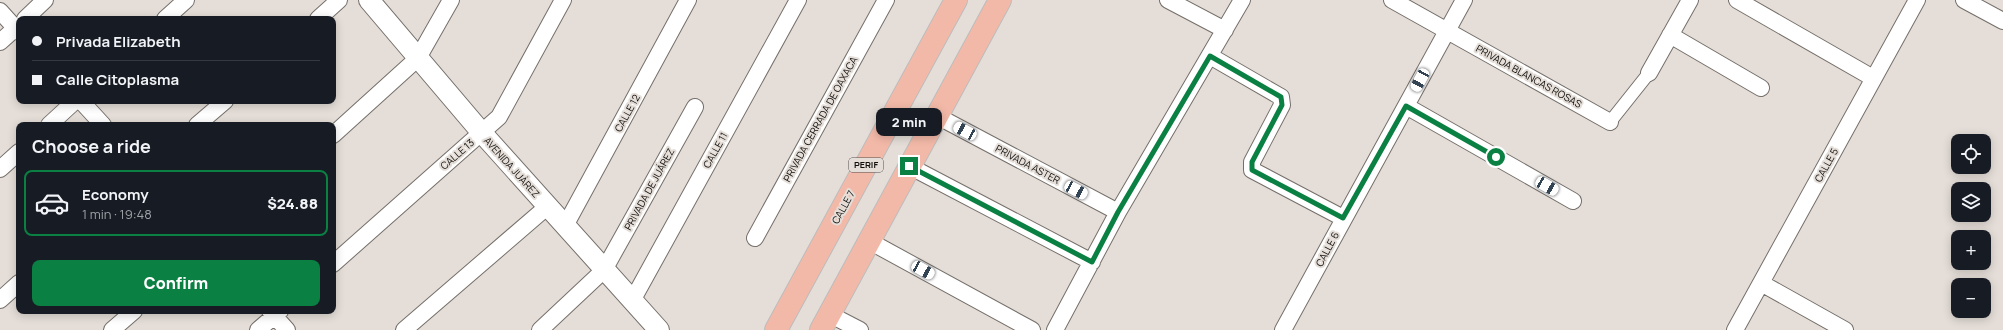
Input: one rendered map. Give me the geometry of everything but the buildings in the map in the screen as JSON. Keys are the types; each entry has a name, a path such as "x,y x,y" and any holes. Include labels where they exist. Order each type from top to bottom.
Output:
{"main road":[{"name":"CALLE 7","path":"776,330 956,0"},
{"path":"825,322 1000,0"}],"street":[{"path":"30,16 45,0"},
{"path":"168,16 186,0"},
{"path":"321,16 339,0"},
{"name":"AVENIDA JUÁREZ","path":"368,0 482,133 659,330"},
{"path":"336,132 418,58 451,0"},
{"name":"CALLE 13","path":"336,261 499,117 563,0"},
{"name":"CALLE 12","path":"565,226 688,0"},
{"name":"CALLE 11","path":"632,301 798,0"},
{"name":"PRIVADA CERRADA DE OAXACA","path":"755,238 886,0"},
{"path":"1168,0 1225,30"},
{"path":"1055,330 1118,212 1242,0"},
{"name":"PRIVADA BLANCAS ROSAS","path":"1392,0 1610,122"},
{"name":"CALLE 6","path":"1283,330 1343,218 1464,0"},
{"path":"1737,0 1873,78"},
{"name":"CALLE 5","path":"1735,330 1916,0"},
{"path":"1964,0 2003,21"},
{"path":"1610,122 1649,74 1670,36 1686,1"},
{"path":"0,11 16,23"},
{"path":"0,42 16,29"},
{"path":"1670,36 1761,88"},
{"path":"1210,56 1281,97 1282,105 1252,162 1252,170 1343,218"},
{"path":"52,122 72,104"},
{"path":"84,104 100,122"},
{"path":"200,122 222,104"},
{"path":"1406,106 1573,201"},
{"name":"PRIVADA DE JUÁREZ","path":"604,270 695,107"},
{"name":"PRIVADA ASTER","path":"937,116 1118,212"},
{"path":"0,169 16,155"},
{"path":"909,166 1092,262"},
{"path":"404,330 548,206"},
{"path":"869,241 1032,330"},
{"path":"540,330 604,270"},
{"path":"1761,283 1845,330"},
{"path":"0,300 16,286"},
{"path":"112,330 131,314"},
{"path":"258,330 273,314"},
{"path":"275,314 287,330"},
{"path":"825,322 860,330"}],"route":[{"path":"909,166 1092,262 1118,212 1210,56 1281,97 1282,105 1252,162 1252,170 1343,218 1406,106 1496,157"}]}
